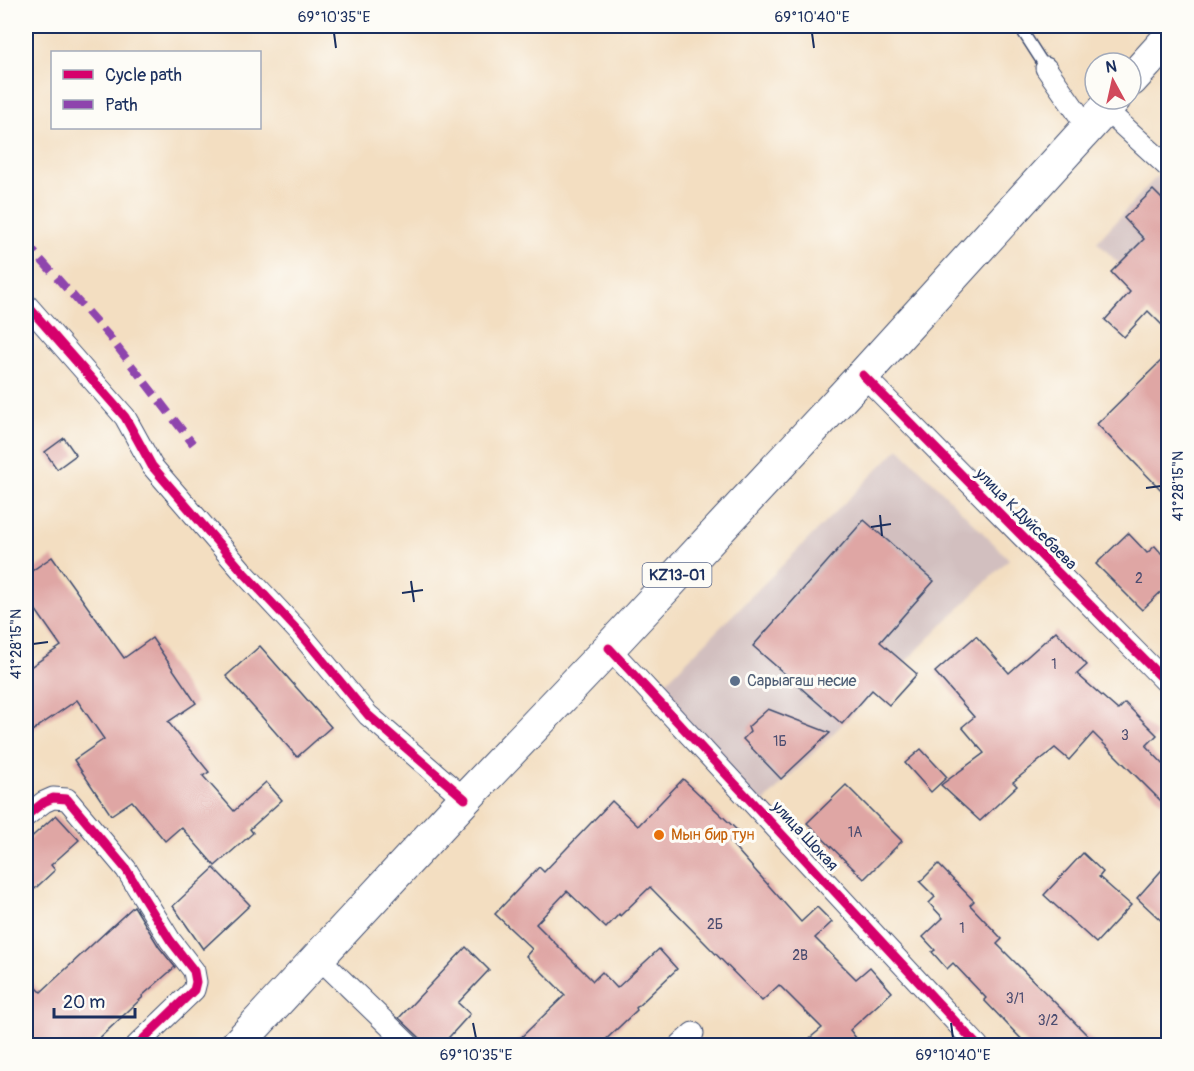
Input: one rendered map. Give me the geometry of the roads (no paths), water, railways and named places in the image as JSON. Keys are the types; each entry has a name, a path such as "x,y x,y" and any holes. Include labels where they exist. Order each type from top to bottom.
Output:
{"highway":[{"path":"1143,67 1168,39"},
{"name":"KZ13-01","path":"236,1046 863,375 1102,112"}],"street":[{"path":"1046,68 1168,167"},
{"path":"26,304 125,417 152,466 244,573 300,633 368,715 465,799"},
{"name":"улица К.Дуйсебаева","path":"863,375 1168,684"},
{"name":"улица Шокая","path":"609,648 978,1046"},
{"path":"26,816 53,798 67,799 126,869 170,940 194,971 196,981 194,990 136,1046"},
{"path":"318,957 410,1046"}],"lane":[{"path":"1019,26 1046,68"}],"place":[{"name":"Сарыагаш несие","path":"735,681"},
{"name":"Мын бир тун","path":"659,835"}]}
